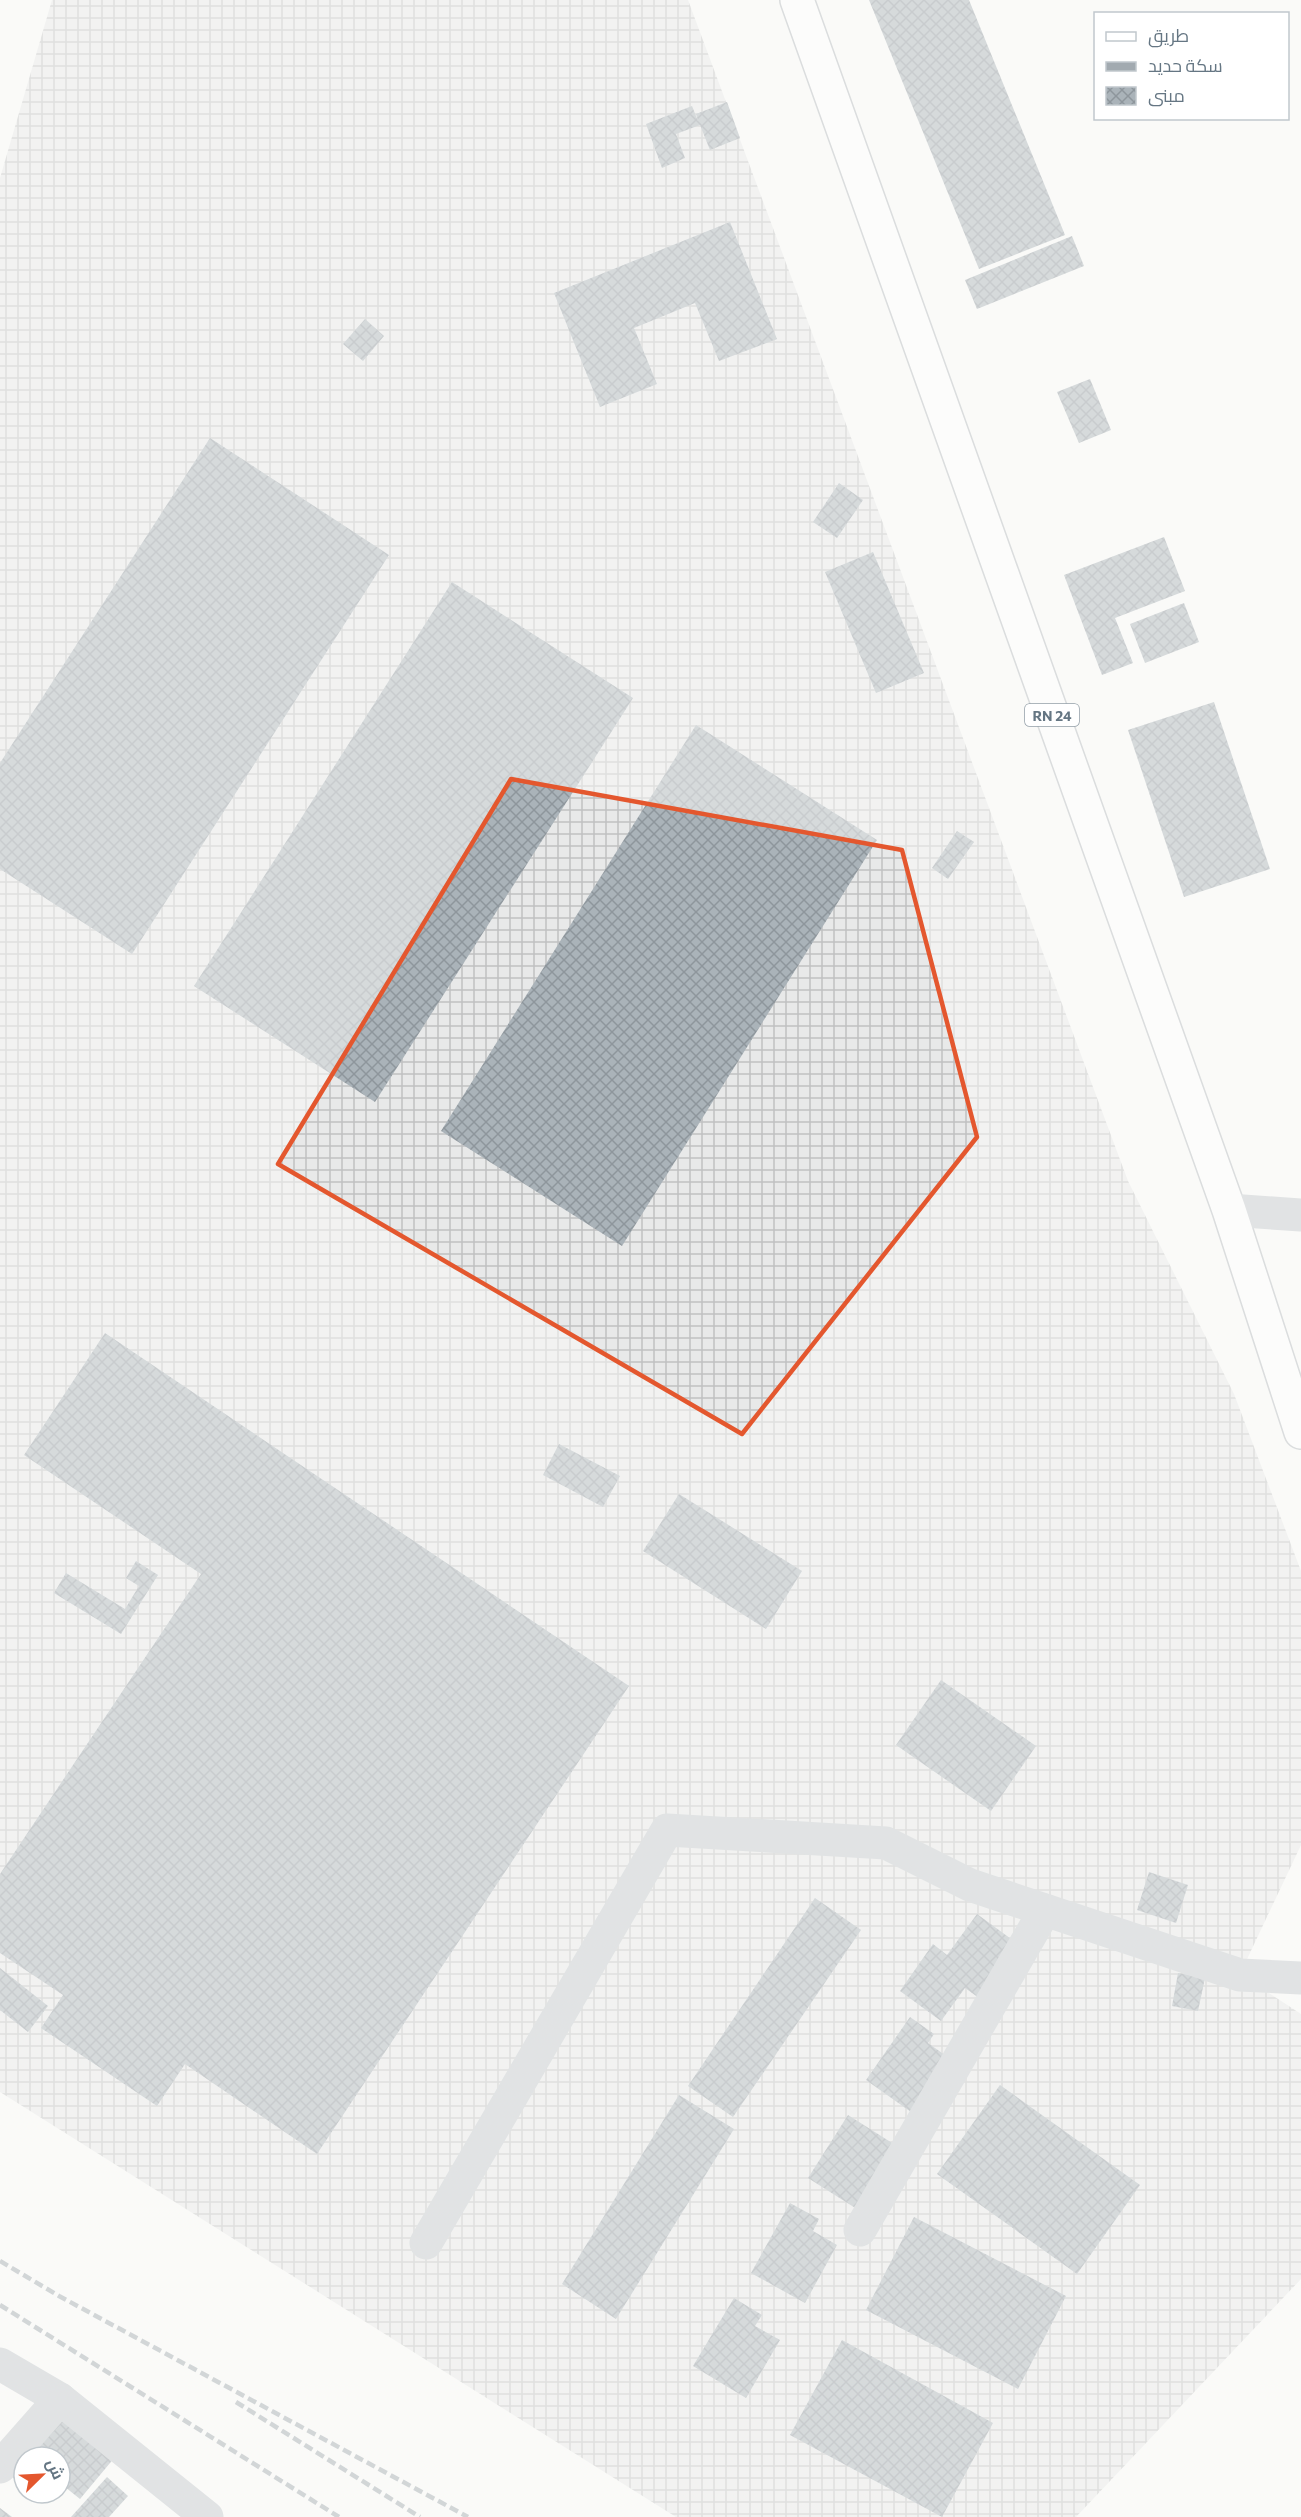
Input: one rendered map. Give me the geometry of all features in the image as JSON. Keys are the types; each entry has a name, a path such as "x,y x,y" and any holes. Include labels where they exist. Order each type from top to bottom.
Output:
{"main road":[{"name":"RN 24","path":"797,0 1229,1210 1301,1432"}],"street":[{"path":"1229,1210 1301,1215"},
{"path":"426,2243 668,1830 886,1843 970,1885 1240,1975 1301,1978"},
{"path":"860,2230 1045,1910"},
{"path":"0,2364 60,2399 207,2517"},
{"path":"0,2467 60,2399"}],"highlighted area":[{"path":"511,779 902,850 977,1137 742,1434 278,1164"}],"shaded area":[{"path":"52,0 688,0 1128,1181 1234,1394 1301,1571 1301,1845 1240,1974 1301,2014 1301,2279 1076,2517 676,2517 0,2092 0,178"}],"building":[{"path":"869,0 969,0 1065,235 979,269"},
{"path":"727,102 740,138 710,150 700,125 676,134 685,158 662,168 646,124 692,106 698,121 696,114"},
{"path":"730,222 777,339 719,361 695,303 634,328 657,384 600,407 554,293"},
{"path":"1072,236 1084,266 977,309 965,280"},
{"path":"365,319 384,336 363,361 343,344"},
{"path":"1090,379 1111,430 1079,443 1057,392"},
{"path":"210,438 389,555 132,954 0,869 0,763"},
{"path":"839,483 863,500 837,538 813,522"},
{"path":"1164,537 1185,591 1115,618 1133,663 1102,675 1064,575"},
{"path":"873,552 924,673 876,693 825,572"},
{"path":"452,582 633,698 375,1102 194,986"},
{"path":"1184,603 1199,642 1145,663 1130,624"},
{"path":"1214,702 1270,869 1184,897 1128,730"},
{"path":"696,725 877,840 622,1246 441,1131"},
{"path":"957,831 974,842 948,879 932,868"},
{"path":"105,1333 629,1686 317,2154 185,2064 157,2106 41,2028 63,1995 0,1953 0,1874 201,1574 24,1455"},
{"path":"559,1444 620,1476 603,1507 543,1475"},
{"path":"679,1494 802,1571 766,1629 643,1551"},
{"path":"136,1561 158,1575 121,1634 54,1593 66,1573 125,1609 139,1586 126,1578"},
{"path":"941,1680 1036,1746 991,1811 896,1745"},
{"path":"1149,1872 1188,1885 1176,1923 1137,1910"},
{"path":"815,1898 861,1930 733,2117 688,2086"},
{"path":"977,1914 1018,1944 979,1998 965,1988 941,2021 900,1991 933,1944 947,1955"},
{"path":"0,1968 48,2006 28,2032 0,2010"},
{"path":"1178,1973 1205,1978 1198,2011 1172,2006"},
{"path":"910,2017 934,2034 928,2043 956,2063 918,2117 866,2080"},
{"path":"1000,2085 1140,2185 1077,2274 937,2174"},
{"path":"679,2095 734,2129 616,2319 562,2284"},
{"path":"848,2115 900,2148 860,2211 808,2178"},
{"path":"790,2203 819,2219 813,2231 837,2245 805,2303 751,2273"},
{"path":"914,2217 1066,2296 1018,2389 866,2310"},
{"path":"734,2298 762,2315 755,2326 780,2340 746,2398 693,2366"},
{"path":"842,2340 993,2423 942,2517 790,2435"},
{"path":"57,2409 115,2457 80,2499 72,2493 72,2445 27,2445"},
{"path":"12,2463 12,2477 5,2471"},
{"path":"107,2477 128,2496 109,2517 71,2517"},
{"path":"0,2508 12,2517 0,2517"}],"railway":[{"path":"0,2261 59,2296 468,2517"},
{"path":"0,2305 339,2517"},
{"path":"236,2402 420,2517"}]}
